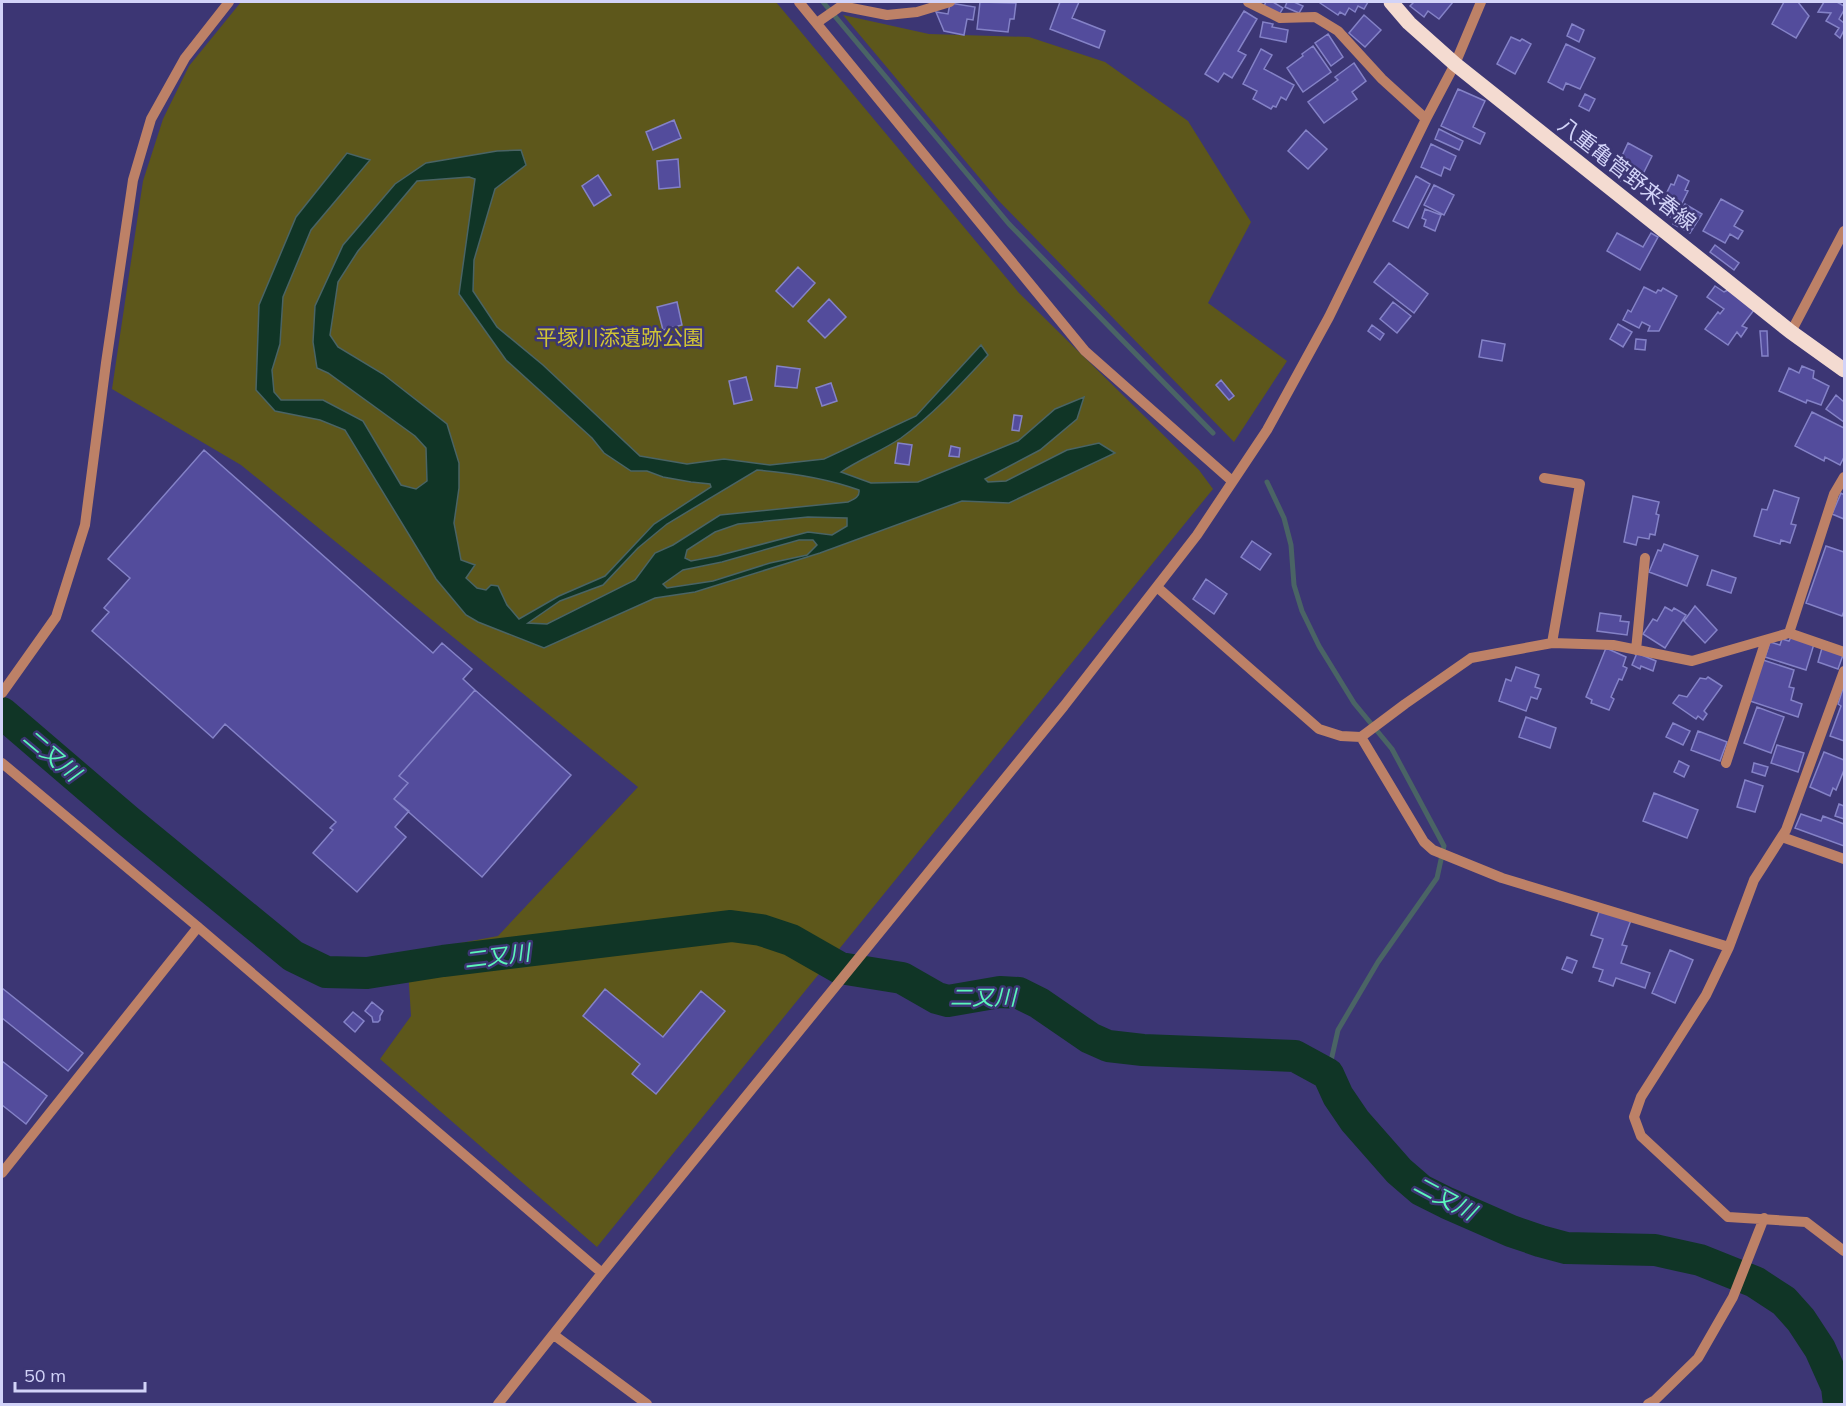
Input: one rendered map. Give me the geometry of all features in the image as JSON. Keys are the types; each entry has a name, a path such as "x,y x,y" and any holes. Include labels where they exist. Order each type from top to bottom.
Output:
{"main road":[{"name":"八重亀菅野来春線","path":"1390,2 1409,23 1455,64 1791,332 1845,370"}],"street":[{"path":"2,693 56,617 85,525 133,180 151,119 184,58 229,2"},
{"path":"799,2 818,22 1085,351 1232,481"},
{"path":"818,22 841,6 887,15 917,12 950,2"},
{"path":"1248,2 1280,18 1315,17 1338,31 1382,79 1426,119"},
{"path":"498,1404 1064,706 1197,535 1267,430 1329,317 1455,64 1481,2"},
{"path":"1791,332 1845,231"},
{"path":"1789,633 1834,494 1845,477"},
{"path":"1544,478 1580,483 1552,643"},
{"path":"1636,650 1645,558"},
{"path":"1157,587 1319,729 1341,736 1361,737 1471,658 1552,643 1613,645 1692,661 1789,633 1845,652"},
{"path":"1726,764 1766,640"},
{"path":"1845,671 1786,830 1754,880 1729,947 1706,995 1641,1097 1634,1117 1641,1136 1728,1217 1806,1222 1845,1251"},
{"path":"1361,737 1424,842 1433,850 1502,878 1729,947"},
{"path":"2,763 198,927 602,1273"},
{"path":"1782,837 1845,859"},
{"path":"2,1173 198,927"},
{"path":"1653,1403 1698,1358 1733,1297 1764,1218"},
{"path":"554,1335 647,1404"}],"green space":[{"name":"平塚川添遺跡公園","path":"241,2 776,2 1019,293 1199,470 1213,489 597,1247 380,1059 411,1016 407,953 498,936 638,787 241,465 112,389 143,181 163,119 189,66"},
{"path":"843,15 929,34 1029,37 1105,62 1188,121 1251,222 1208,303 1287,361 1234,442 998,200"}],"shaded area":[{"path":"521,150 526,165 495,189 474,260 473,291 497,327 543,365 640,456 687,464 724,459 770,465 824,459 916,416 981,345 988,355 936,409 901,438 841,472 871,483 918,482 1018,441 1055,409 1084,397 1077,419 1040,450 985,479 988,482 1006,481 1067,450 1099,443 1115,453 1009,503 962,501 820,553 695,592 655,598 544,648 478,622 466,615 436,579 345,430 320,420 275,411 256,390 259,305 296,217 347,153 370,160 311,230 283,297 280,344 272,370 274,392 281,400 323,400 363,421 401,485 416,489 427,481 426,448 415,436 328,373 317,368 313,342 315,306 343,245 395,184 426,163 497,151","holes":["469,177 475,179 459,294 506,360 592,438 604,453 631,471 647,471 663,477 710,484 711,487 654,524 605,576 559,596 519,619 507,605 498,586 491,585 486,590 477,588 466,578 475,565 461,560 454,523 459,488 459,463 447,424 383,374 338,347 330,335 338,282 358,251 417,181","757,470 809,477 859,490 858,496 848,502 720,515 673,545 655,553 635,580 547,624 528,623 560,601 603,585 638,548 667,524","808,517 847,518 847,526 832,535 808,532 717,556 691,561 685,558 687,550 715,532 738,524","799,540 813,540 817,545 807,555 770,563 713,581 667,588 663,584 683,570 722,562"]}],"building":[{"path":"980,2 1016,3 1014,19 1010,19 1008,32 977,29"},
{"path":"1060,2 1079,2 1072,18 1105,31 1099,48 1050,29"},
{"path":"1266,2 1273,2 1283,8 1279,15 1264,6"},
{"path":"1287,2 1303,6 1299,13 1285,7"},
{"path":"1321,2 1368,2 1364,9 1358,6 1355,12 1349,8 1345,15 1340,12 1338,15"},
{"path":"1414,2 1453,2 1439,19 1428,11 1424,17 1410,6"},
{"path":"1784,2 1798,2 1809,16 1796,38 1772,24"},
{"path":"1824,2 1837,2 1844,6 1839,19 1844,23 1844,30 1840,38 1835,34 1839,28 1826,21 1831,13 1818,12"},
{"path":"950,3 975,7 973,20 967,19 964,35 944,31 936,12 948,14"},
{"path":"1244,11 1257,19 1238,51 1246,55 1232,78 1224,73 1218,82 1205,74"},
{"path":"1364,15 1381,30 1365,47 1349,33"},
{"path":"1263,22 1273,24 1272,27 1288,30 1286,42 1260,37"},
{"path":"1572,24 1584,30 1579,42 1567,36"},
{"path":"1328,34 1343,57 1331,66 1315,43"},
{"path":"1511,37 1531,44 1515,74 1497,64"},
{"path":"1566,44 1595,58 1580,89 1566,83 1563,90 1548,82"},
{"path":"1313,46 1331,72 1303,92 1287,68"},
{"path":"1261,49 1272,55 1264,69 1294,85 1286,100 1281,97 1276,107 1273,106 1271,109 1253,99 1257,91 1243,84"},
{"path":"1354,63 1366,81 1352,92 1357,99 1324,123 1308,102 1338,80 1335,77"},
{"path":"1458,89 1485,101 1473,127 1485,133 1480,144 1441,126"},
{"path":"1585,94 1595,99 1589,111 1579,106"},
{"path":"674,120 681,138 653,150 646,132"},
{"path":"1439,129 1463,141 1459,150 1435,139"},
{"path":"1306,130 1327,149 1308,169 1288,151"},
{"path":"1628,143 1652,156 1636,188 1621,181 1623,176 1615,171"},
{"path":"1431,144 1456,156 1450,170 1444,167 1441,176 1421,167"},
{"path":"678,159 680,187 659,189 657,161"},
{"path":"598,175 611,195 594,206 582,186"},
{"path":"1678,175 1689,181 1685,190 1688,191 1674,219 1658,211"},
{"path":"1416,176 1430,184 1408,228 1393,221"},
{"path":"1434,185 1454,195 1444,215 1424,205"},
{"path":"1721,199 1743,211 1734,226 1743,231 1738,239 1730,234 1725,243 1703,231"},
{"path":"1685,204 1702,214 1690,233 1673,224"},
{"path":"1425,209 1441,215 1435,231 1424,226 1426,220 1422,218"},
{"path":"1617,233 1643,247 1651,233 1658,237 1640,270 1607,251"},
{"path":"1715,245 1739,263 1734,270 1710,252"},
{"path":"1389,263 1428,294 1414,313 1374,282"},
{"path":"798,267 815,283 793,307 776,291"},
{"path":"1715,286 1724,292 1728,290 1754,310 1742,326 1747,328 1741,337 1737,332 1728,345 1705,329 1718,312 1720,314 1724,309 1707,297"},
{"path":"1644,287 1656,293 1663,288 1677,296 1659,331 1648,331 1650,326 1642,322 1639,328 1623,320 1628,310 1631,312"},
{"path":"829,299 846,317 825,338 808,321"},
{"path":"677,302 682,325 663,330 657,307"},
{"path":"1393,302 1411,316 1397,333 1380,319"},
{"path":"1618,324 1632,332 1623,347 1610,339"},
{"path":"1372,325 1384,334 1380,340 1368,331"},
{"path":"1760,331 1767,331 1768,356 1762,356"},
{"path":"1636,339 1646,340 1645,350 1635,349"},
{"path":"1482,340 1505,344 1502,361 1479,357"},
{"path":"777,366 800,369 797,388 775,386"},
{"path":"1802,366 1814,371 1813,378 1829,386 1821,405 1807,400 1806,403 1779,391 1789,368 1799,373"},
{"path":"746,377 752,400 734,404 729,381"},
{"path":"1221,380 1234,396 1229,400 1216,385"},
{"path":"831,383 837,401 822,406 816,388"},
{"path":"1836,395 1844,402 1844,422 1826,409"},
{"path":"1812,412 1844,428 1844,457 1840,465 1825,457 1824,461 1795,446"},
{"path":"1014,415 1022,416 1019,431 1012,430"},
{"path":"898,443 912,445 909,465 895,463"},
{"path":"951,446 960,448 959,457 949,456"},
{"path":"204,450 433,653 442,643 472,669 463,679 475,690 399,776 408,783 394,799 409,811 395,827 406,837 357,892 313,853 333,830 330,828 336,822 225,724 213,738 92,631 109,612 104,608 130,578 108,559"},
{"path":"1774,490 1799,498 1791,524 1796,525 1790,543 1781,540 1780,544 1754,536 1762,509 1767,510"},
{"path":"1841,493 1844,495 1844,519 1832,514"},
{"path":"1633,496 1659,502 1655,535 1650,534 1649,539 1638,537 1636,545 1624,542"},
{"path":"1252,541 1271,554 1260,570 1241,557"},
{"path":"1664,544 1698,556 1687,586 1649,572 1658,550 1661,551"},
{"path":"1826,546 1844,552 1844,611 1842,616 1806,603"},
{"path":"1712,570 1736,578 1731,593 1707,585"},
{"path":"1206,579 1227,594 1214,614 1193,599"},
{"path":"1695,606 1717,630 1705,643 1684,621"},
{"path":"1665,607 1672,611 1674,608 1686,615 1665,648 1643,634 1653,619 1657,621"},
{"path":"1600,613 1621,616 1620,621 1629,622 1627,635 1597,631"},
{"path":"1791,637 1814,644 1806,670 1765,657 1770,642 1780,645 1782,639 1789,641"},
{"path":"1606,648 1626,657 1623,666 1627,668 1611,697 1614,699 1609,710 1591,703 1592,700 1586,697"},
{"path":"1822,648 1843,655 1838,669 1818,662"},
{"path":"1637,653 1656,661 1653,671 1632,665"},
{"path":"1763,660 1794,670 1789,687 1794,688 1791,700 1802,704 1798,717 1750,701"},
{"path":"1516,667 1539,675 1535,687 1541,689 1537,699 1531,697 1526,711 1499,701 1506,679 1511,681"},
{"path":"1708,677 1722,686 1704,711 1707,714 1703,720 1698,716 1696,719 1673,703 1679,695 1687,697 1700,678"},
{"path":"1844,685 1844,741 1830,736 1841,706 1838,704"},
{"path":"475,690 571,775 482,877 394,799 408,783 399,776"},
{"path":"1757,707 1784,717 1771,753 1744,743"},
{"path":"1526,717 1556,728 1550,748 1519,737"},
{"path":"1673,723 1690,731 1683,745 1666,737"},
{"path":"1698,731 1727,742 1720,761 1691,750"},
{"path":"1777,745 1804,753 1798,772 1771,763"},
{"path":"1824,752 1844,760 1844,770 1836,790 1833,788 1830,796 1810,787"},
{"path":"1679,761 1689,766 1684,777 1674,772"},
{"path":"1754,763 1768,767 1765,776 1752,772"},
{"path":"1745,780 1763,786 1755,812 1737,807"},
{"path":"1654,793 1698,810 1687,838 1643,821"},
{"path":"1839,804 1844,806 1844,819 1835,816"},
{"path":"1801,814 1821,821 1823,816 1844,824 1844,846 1795,828"},
{"path":"1600,909 1631,920 1622,945 1627,946 1621,963 1650,973 1645,988 1616,978 1613,986 1599,981 1603,970 1593,967 1603,939 1591,935"},
{"path":"1670,950 1693,960 1675,1003 1652,993"},
{"path":"1567,957 1577,961 1572,973 1562,969"},
{"path":"2,988 83,1053 68,1071 2,1018"},
{"path":"605,989 663,1037 701,991 725,1011 656,1094 632,1074 640,1064 583,1016"},
{"path":"372,1002 383,1011 378,1022 373,1022 372,1017 365,1011"},
{"path":"353,1012 364,1021 355,1032 344,1022"},
{"path":"2,1061 47,1096 26,1124 2,1105"}],"waterway":[{"path":"823,2 1009,224 1213,433"},
{"path":"1267,482 1284,518 1291,545 1294,585 1302,611 1319,646 1354,703 1392,749 1444,846 1437,878 1378,962 1338,1030 1328,1074"},
{"name":"二又川","path":"2,713 127,820 293,956 326,972 367,973 443,961 731,926 761,930 791,940 840,968 902,978 937,998 948,1001 1000,992 1019,993 1039,1003 1090,1038 1108,1046 1143,1050 1295,1056 1328,1074 1338,1096 1355,1121 1399,1171 1421,1190 1447,1203 1511,1231 1566,1248 1655,1250 1700,1260 1755,1282 1784,1301 1801,1320 1820,1349 1837,1387 1839,1404"}]}
